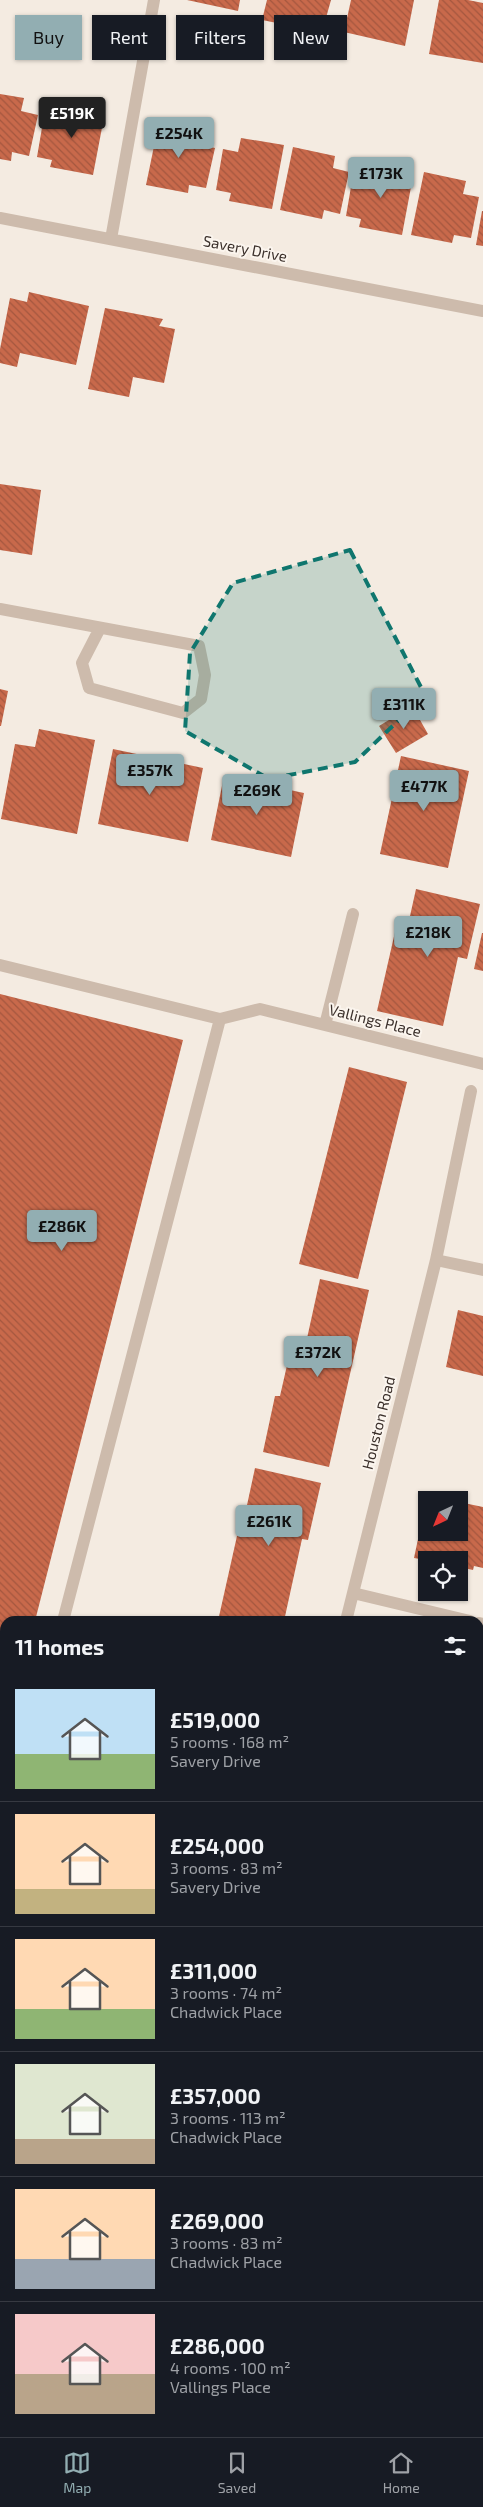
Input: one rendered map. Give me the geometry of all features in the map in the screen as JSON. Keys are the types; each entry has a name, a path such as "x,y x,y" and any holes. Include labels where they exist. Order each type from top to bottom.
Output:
{"street":[{"path":"111,240 154,0"},
{"name":"Savery Drive","path":"0,218 483,311"},
{"path":"0,609 199,646 205,675 201,699 183,713 89,688 82,663 100,628"},
{"path":"325,1026 353,914"},
{"path":"0,965 220,1019 64,1616"},
{"name":"Vallings Place","path":"220,1019 260,1009 483,1064"},
{"name":"Houston Road","path":"347,1616 436,1260 471,1091"},
{"path":"436,1260 483,1270"},
{"path":"353,1593 449,1616"}],"highlighted area":[{"path":"350,550 386,615 425,695 355,762 269,779 185,731 190,653 233,583"}],"building":[{"path":"187,0 240,0 238,11"},
{"path":"267,0 331,0 327,15 274,15 274,22 264,20 263,15"},
{"path":"351,0 414,0 405,46 347,33 347,18"},
{"path":"439,0 468,0 483,3 483,63 429,54"},
{"path":"0,94 24,98 21,111 38,115 29,156 12,152 11,161 0,159"},
{"path":"62,104 105,112 93,175 50,167 52,160 37,157 44,116 60,118"},
{"path":"159,122 201,131 198,144 215,148 206,188 189,185 188,193 146,185"},
{"path":"241,138 284,145 272,209 229,201 231,193 216,190 223,149 238,152"},
{"path":"293,147 335,156 333,168 349,172 340,214 324,210 322,219 280,210"},
{"path":"371,163 414,171 402,235 359,227 361,219 346,216 353,175 368,178"},
{"path":"424,172 466,181 463,194 479,197 471,238 454,235 452,243 411,235"},
{"path":"483,211 483,246 476,245"},
{"path":"29,292 89,306 76,365 20,353 17,367 0,363 0,349 10,298 27,302"},
{"path":"105,308 163,319 159,326 175,329 164,383 133,377 129,397 88,389"},
{"path":"0,484 41,490 32,555 0,550"},
{"path":"0,689 8,691 1,726 0,726"},
{"path":"412,706 428,734 396,753 379,726"},
{"path":"39,729 95,740 77,834 1,819 15,744 35,747"},
{"path":"113,749 203,768 188,842 98,824"},
{"path":"401,756 469,771 448,868 380,854"},
{"path":"224,776 304,793 291,857 211,840"},
{"path":"416,889 480,904 467,959 458,957 443,1026 377,1011 395,932 406,934"},
{"path":"483,933 483,971 474,969"},
{"path":"0,994 183,1040 36,1616 0,1616"},
{"path":"349,1067 407,1082 358,1279 299,1264"},
{"path":"320,1279 369,1290 329,1467 263,1452 275,1396 280,1396 293,1339 306,1343"},
{"path":"458,1310 483,1316 483,1376 446,1367"},
{"path":"255,1468 321,1483 308,1540 302,1539 285,1616 219,1616 241,1518 244,1519"},
{"path":"468,1504 483,1507 483,1568 474,1566 473,1570 468,1569 468,1551 418,1551 418,1559 414,1558 418,1539 418,1541 468,1541"}]}
